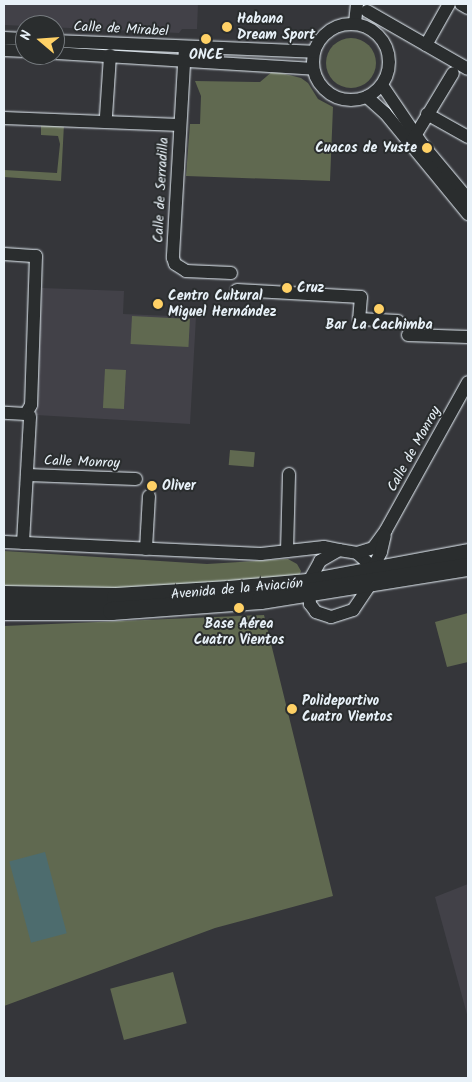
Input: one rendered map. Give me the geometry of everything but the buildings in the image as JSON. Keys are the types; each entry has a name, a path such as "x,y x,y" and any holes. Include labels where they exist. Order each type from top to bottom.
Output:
{"main road":[{"name":"Avenida de la Aviación","path":"370,578 397,567 468,553"},
{"name":"Avenida de la Aviación","path":"4,595 154,595 370,578 468,568"},
{"name":"Avenida de la Aviación","path":"4,610 180,608 310,583"}],"street":[{"path":"426,45 449,4"},
{"path":"461,4 468,8"},
{"path":"355,24 362,8 468,68"},
{"path":"355,24 378,34 386,47 389,64 382,85 367,97 350,100 338,98 323,89 313,69 314,52 325,34 337,26 355,24"},
{"name":"Calle de Mirabel","path":"65,42 185,53 313,69"},
{"name":"Calle de Mirabel","path":"65,53 110,55 314,52"},
{"name":"Calle de Serradilla","path":"185,53 173,258 175,264 186,271 231,273"},
{"name":"Calle de Mirabel","path":"106,119 110,55"},
{"path":"412,147 415,134 453,72"},
{"path":"382,85 415,134 468,199"},
{"path":"367,97 385,113 468,214"},
{"path":"427,114 468,137"},
{"path":"4,118 106,119 180,125"},
{"path":"4,254 36,256 32,405 28,415 23,543"},
{"path":"237,290 360,297 359,319 398,321"},
{"path":"408,335 468,337"},
{"name":"Calle de Monroy","path":"357,553 373,548 386,530 468,382"},
{"path":"4,413 28,415"},
{"path":"289,474 292,550"},
{"name":"Calle Monroy","path":"27,475 136,479"},
{"path":"146,549 149,496"},
{"name":"Calle de Monroy","path":"292,550 313,557 310,583 316,612 339,617 353,610 381,552 386,530"},
{"path":"4,542 261,554 324,547 357,553 367,562 370,578"},
{"path":"310,583 325,557 339,550"},
{"path":"381,552 387,563 397,567"}],"shaded area":[{"path":"4,4 198,4 197,29 182,29 179,33 65,28 65,15 15,15 15,26 4,25"},
{"path":"42,288 124,291 123,314 196,317 190,424 36,415"},
{"path":"468,884 468,1018 435,897"}],"green space":[{"path":"346,38 356,38 369,45 376,58 376,68 369,81 356,88 346,88 337,84 330,77 326,68 326,58 330,49 337,42"},
{"path":"273,71 301,78 308,83 318,99 333,107 330,181 186,176 190,124 200,124 201,96 195,81 260,82"},
{"path":"41,123 64,124 61,181 4,177 4,170 57,173 60,144 58,136 41,135"},
{"path":"132,316 190,319 188,347 131,344"},
{"path":"105,369 126,370 124,409 103,408"},
{"path":"230,450 255,452 254,467 229,465"},
{"path":"4,551 207,564 288,559 297,564 301,571 298,579 179,590 4,589"},
{"path":"468,613 468,662 447,667 435,622"},
{"path":"264,615 333,896 215,928 4,1006 4,626"},
{"path":"173,972 187,1023 124,1040 110,989"}],"water":[{"path":"45,852 67,933 31,943 9,862"}],"place":[{"name":"Habana Dream Sport","path":"227,27"},
{"name":"ONCE","path":"206,39"},
{"name":"Cuacos de Yuste","path":"427,148"},
{"name":"Cruz","path":"287,288"},
{"name":"Centro Cultural Miguel Hernández","path":"158,304"},
{"name":"Bar La Cachimba","path":"379,309"},
{"name":"Oliver","path":"152,486"},
{"name":"Base Aérea Cuatro Vientos","path":"239,608"},
{"name":"Polideportivo Cuatro Vientos","path":"292,709"}]}
